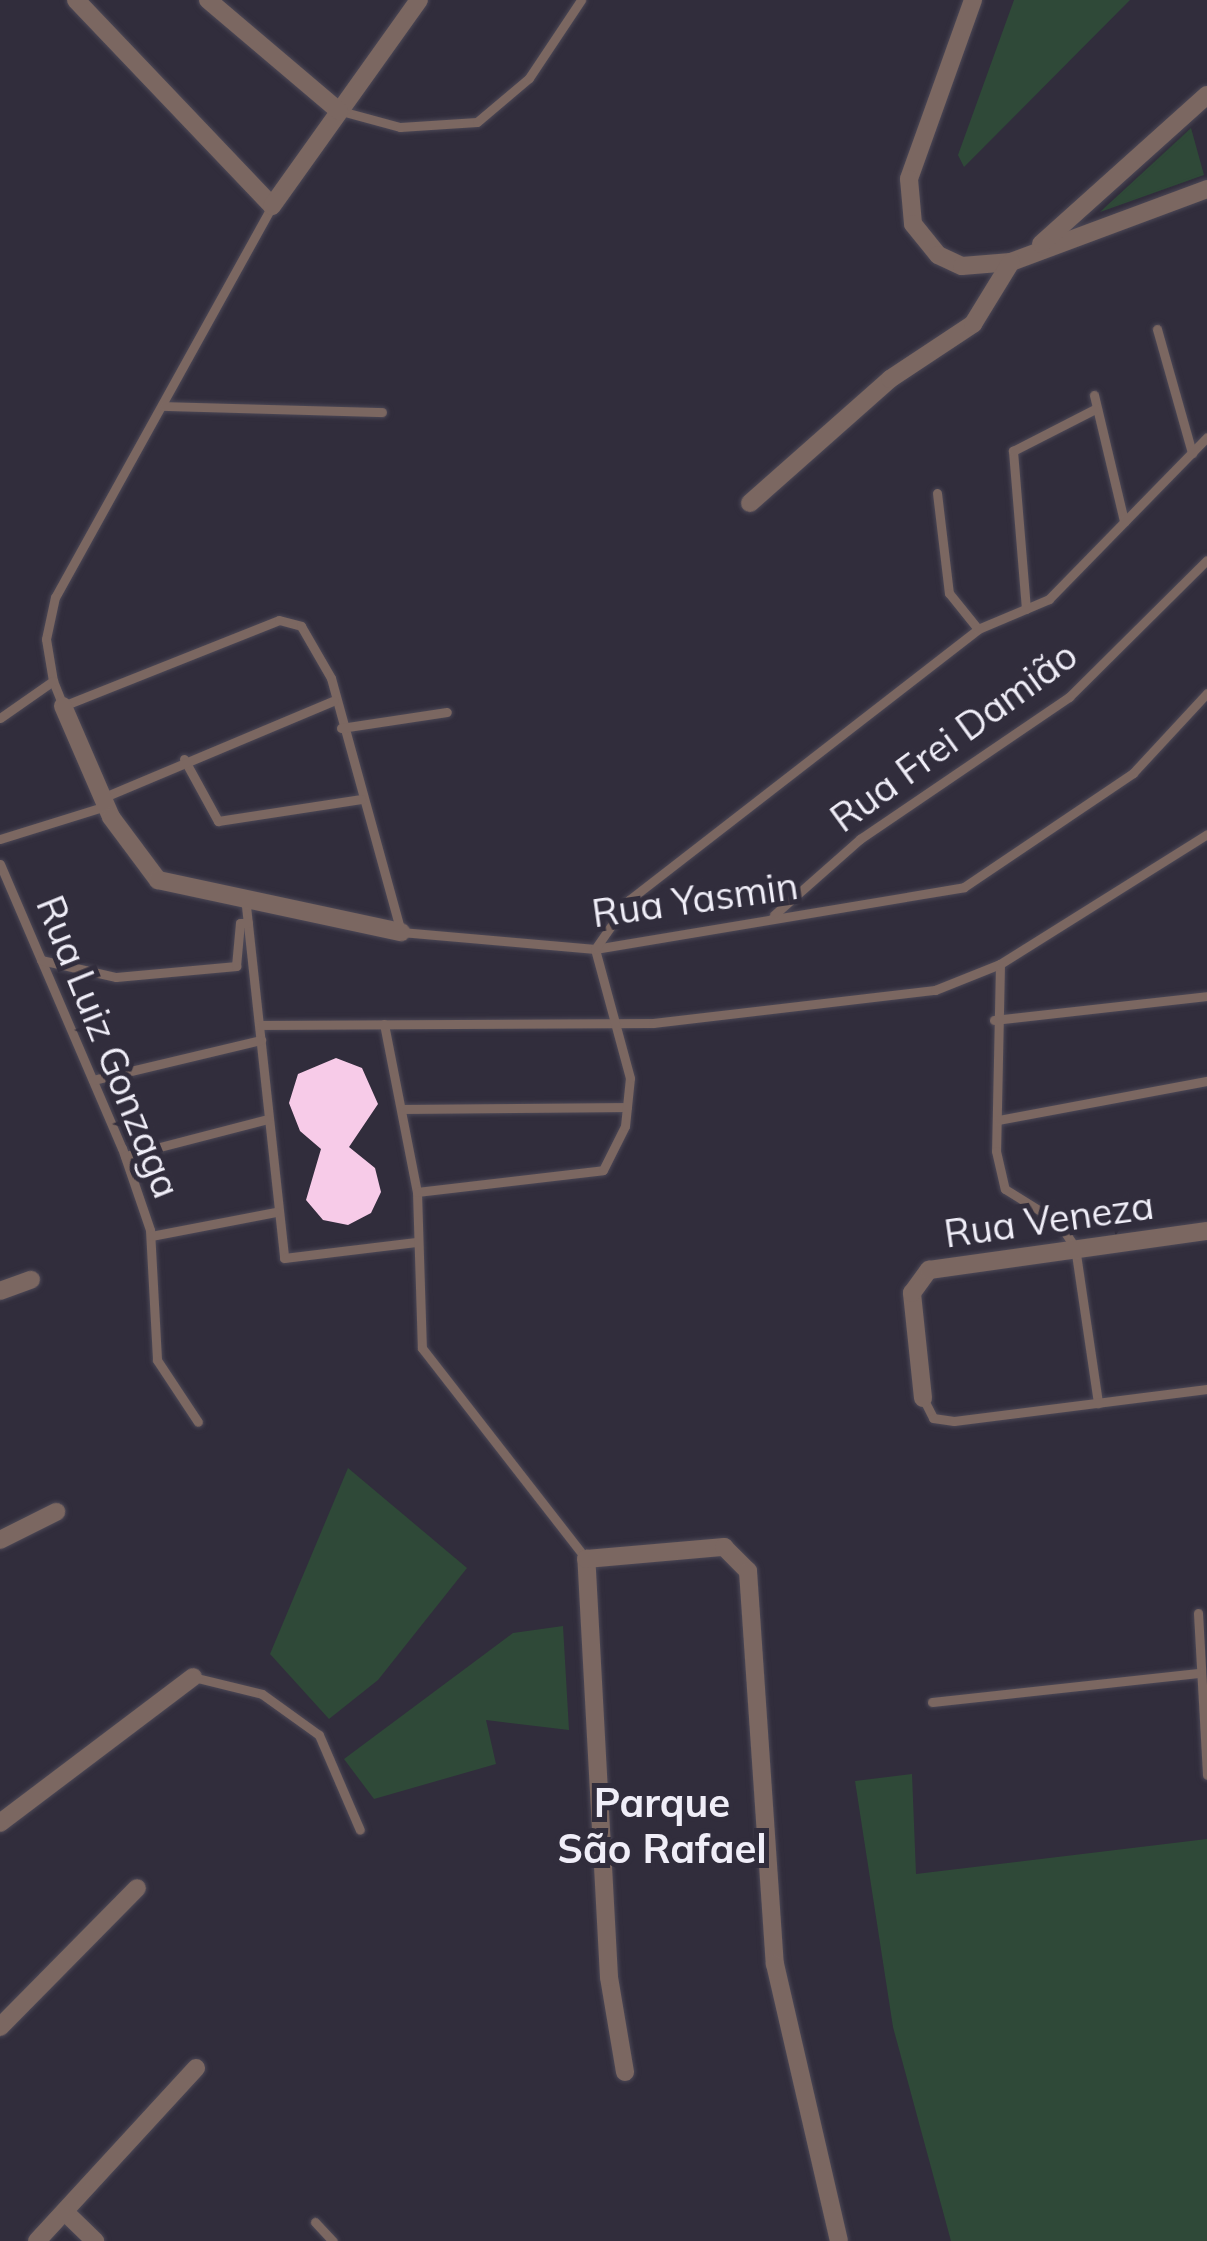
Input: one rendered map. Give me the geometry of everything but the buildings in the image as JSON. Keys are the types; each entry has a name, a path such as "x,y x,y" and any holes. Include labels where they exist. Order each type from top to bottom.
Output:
{"street":[{"path":"76,0 272,206 408,3"},
{"path":"208,0 339,111"},
{"path":"973,0 919,144 909,205 938,255 962,266 1012,262 1052,239 1207,95"},
{"path":"1052,239 1207,189"},
{"path":"750,503 890,379 974,324 1012,262"},
{"path":"64,706 104,802 139,865 158,880 247,914 402,932"},
{"name":"Rua Veneza","path":"923,1398 912,1294 930,1270 1207,1231"},
{"path":"0,1291 32,1280"},
{"path":"0,1540 56,1512"},
{"path":"625,2072 602,1881 586,1558 724,1547 745,1562 775,1964 839,2241"},
{"path":"0,1823 193,1677"},
{"path":"0,2027 138,1888"},
{"path":"38,2241 196,2068"},
{"path":"65,2212 96,2241"}],"lane":[{"path":"339,111 400,127 477,122 529,78 581,0"},
{"path":"272,206 55,596 46,640 52,681 64,706 279,620 312,638 402,932"},
{"path":"1158,329 1192,453"},
{"path":"1094,396 1124,522"},
{"path":"164,406 382,412"},
{"path":"1026,609 1014,451 1097,408"},
{"path":"417,1192 595,1174 616,1149 627,1107 621,1022 594,949 654,876 978,630 1049,599 1207,437"},
{"path":"937,493 949,594 978,630"},
{"name":"Rua Frei Damião","path":"774,915 860,840 1069,696 1207,560"},
{"path":"0,718 52,681"},
{"name":"Rua Yasmin","path":"402,932 594,949 774,915 964,887 1132,773 1207,693"},
{"path":"0,839 104,802 184,760 334,700"},
{"path":"341,728 447,712"},
{"path":"184,760 218,821 361,798"},
{"path":"260,1025 621,1022 935,990 1000,964 1207,834"},
{"name":"Rua Luiz Gonzaga","path":"0,864 125,1156 150,1236 158,1360 198,1422"},
{"path":"42,960 116,977 236,966 240,923 247,914"},
{"path":"247,914 276,1212 284,1258 416,1242"},
{"path":"1000,964 994,1020 1005,1190 1058,1222 1075,1247 1098,1403"},
{"path":"994,1020 1207,996"},
{"path":"384,1024 405,1109 417,1192 422,1348 586,1558"},
{"path":"93,1080 261,1040"},
{"path":"998,1120 1207,1081"},
{"path":"405,1109 627,1107"},
{"path":"125,1156 268,1119"},
{"path":"150,1236 276,1212"},
{"path":"923,1398 940,1421 1207,1388"},
{"path":"1198,1613 1198,1673 1207,1775"},
{"path":"932,1702 1198,1673"},
{"path":"193,1677 262,1694 320,1735 360,1830"},
{"path":"316,2222 333,2241"}],"green space":[{"path":"1014,0 1130,0 964,167 958,155"},
{"path":"1191,128 1204,175 1100,212"},
{"path":"348,1468 467,1568 378,1680 329,1719 270,1654"},
{"path":"563,1626 569,1730 486,1720 496,1764 374,1799 344,1759 513,1633"},
{"path":"912,1774 916,1874 1207,1839 1207,2241 951,2241 893,2027 855,1781"}],"district":[{"name":"Parque São Rafael","path":"662,1825"}]}
